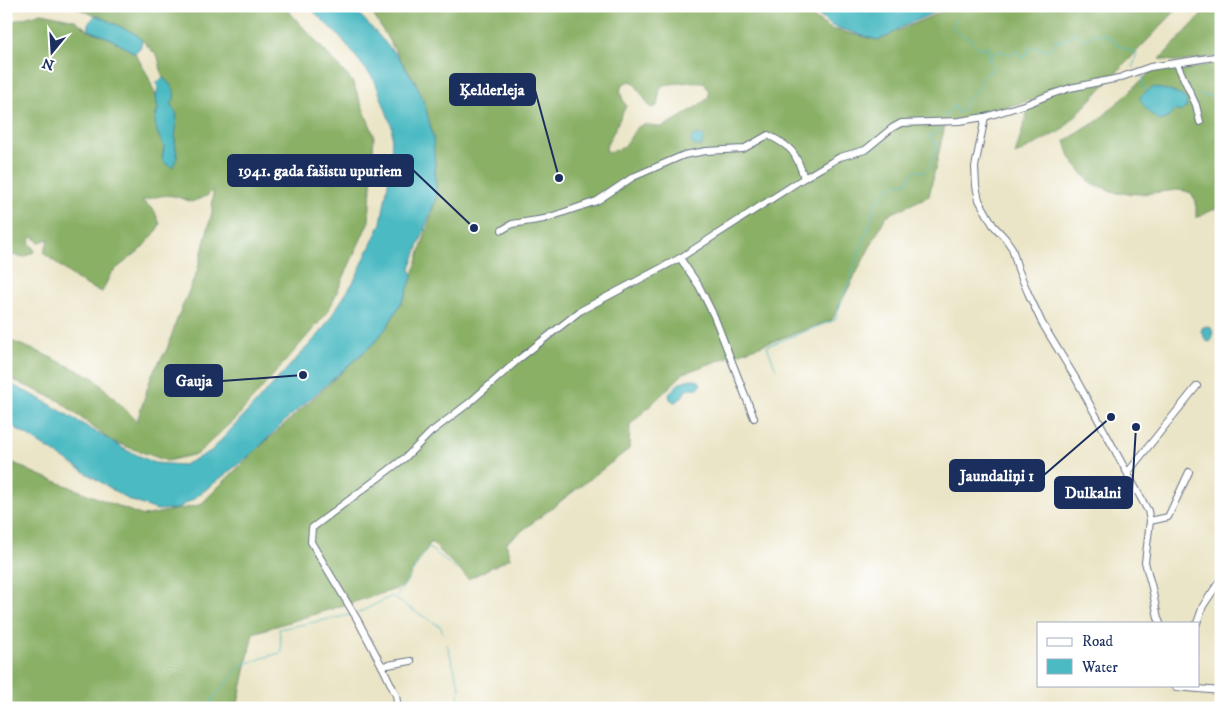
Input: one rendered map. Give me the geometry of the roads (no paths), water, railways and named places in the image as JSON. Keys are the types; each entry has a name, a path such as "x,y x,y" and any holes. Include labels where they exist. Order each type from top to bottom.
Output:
{"street":[{"path":"398,708 396,695 382,666 311,542 312,528 406,457 431,432 469,403 519,359 580,311 680,258 840,157 865,150 901,123 960,121 985,116 1070,88 1119,78 1150,67 1221,56"},
{"path":"1178,64 1196,105 1200,122"},
{"path":"985,116 974,167 979,200 993,225 1012,248 1018,269 1042,322 1076,378 1148,511 1150,521 1145,562 1160,622"},
{"path":"502,230 512,224 544,219 597,201 633,177 684,155 706,151 743,149 768,135 785,144 798,159 804,178"},
{"path":"680,258 699,286 714,316 754,418"},
{"path":"1128,472 1197,386"},
{"path":"1150,521 1168,518 1189,472"},
{"path":"1197,622 1203,606 1221,579"},
{"path":"382,666 411,661"},
{"path":"1174,686 1221,691"}],"water":[{"path":"308,6 352,6 400,59 416,83 426,109 433,137 437,195 410,269 413,275 405,296 387,327 374,343 286,420 254,452 195,498 177,509 157,510 129,500 6,422 6,382 41,399 126,450 155,463 184,465 211,451 321,332 354,281 381,223 391,166 392,127 375,81 342,39"},
{"path":"807,6 942,6 937,11 898,29 889,36 877,40 832,26"},
{"path":"95,16 136,34 142,41 140,48 135,53 109,38 89,30 88,24"},
{"path":"163,78 173,90 174,96 171,105 177,116 175,141 177,157 173,167 166,164 162,159 164,147 157,132 155,121 158,109 156,97 158,87 156,83"},
{"path":"1154,87 1177,93 1186,99 1187,106 1181,112 1175,110 1168,118 1160,121 1145,108 1140,97"},
{"path":"698,134 704,137 701,147 692,144 691,141 692,137"},
{"path":"1206,326 1211,328 1213,332 1210,342 1206,341 1201,333 1202,328"},
{"path":"691,379 699,381 701,384 698,388 687,389 682,397 674,402 670,399 669,395 676,387 684,381"}],"waterway":[{"path":"956,10 957,6"},
{"path":"956,19 952,26 956,31 970,39 979,49 987,46 989,61 994,51 1011,54 1019,51 1020,57 1024,58 1030,47 1049,50 1057,40 1062,42 1076,32 1084,40 1094,34 1105,34 1119,46 1137,53 1133,66 1135,68"},
{"path":"944,118 954,105 957,113 962,111 966,101 980,86 980,78 991,72 993,66 989,61"},
{"path":"1140,73 1143,77 1142,87 1149,91"},
{"path":"1199,95 1221,97"},
{"path":"776,369 767,346 835,320 876,203 890,186 906,183 915,170 924,172 930,166 937,143 928,137 939,131 942,124"},
{"path":"443,633 441,627 395,599 428,547 457,570"},
{"path":"358,613 392,596 395,599"},
{"path":"206,708 241,665 282,652 279,629 350,615"},
{"path":"447,644 460,688 456,708"}],"place":[{"name":"Ķelderleja","path":"559,178"},
{"name":"1941. gada fašistu upuriem","path":"474,228"},
{"name":"Gauja","path":"303,375"},
{"name":"Jaundaliņi 1","path":"1111,417"},
{"name":"Dulkalni","path":"1136,427"}]}
